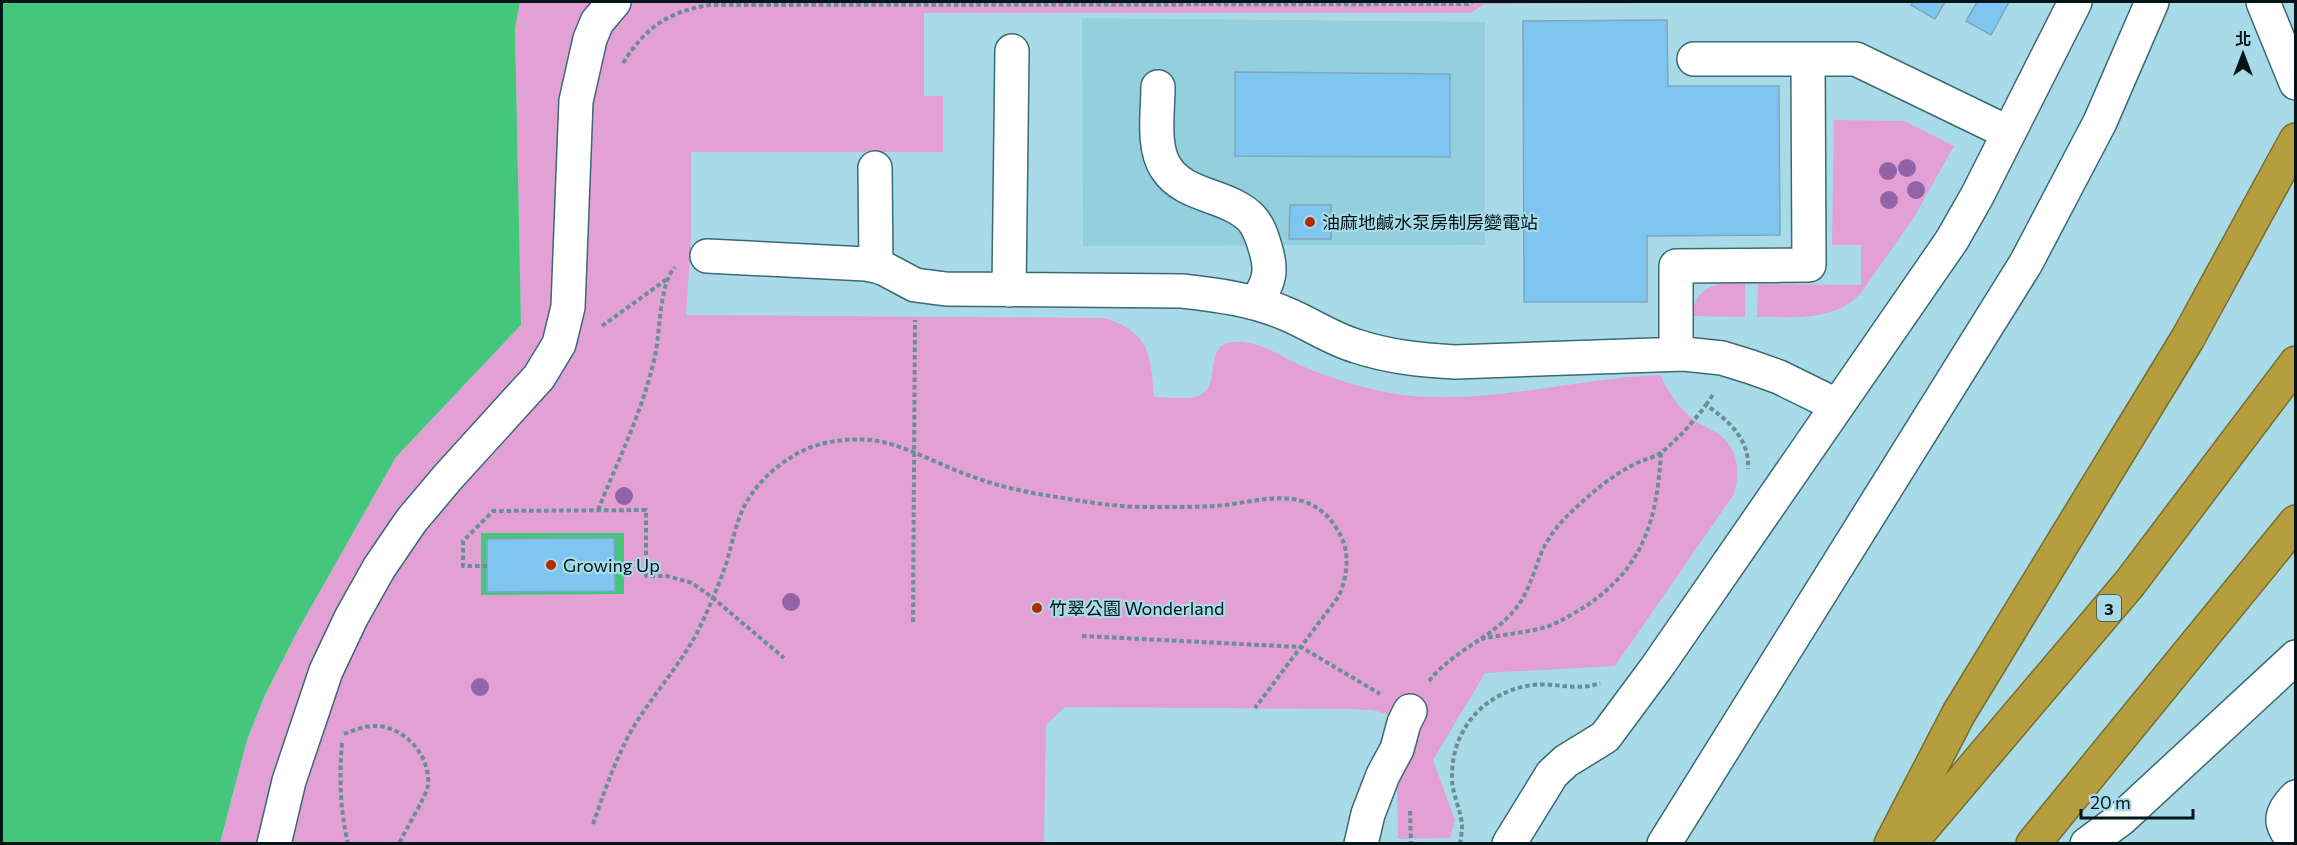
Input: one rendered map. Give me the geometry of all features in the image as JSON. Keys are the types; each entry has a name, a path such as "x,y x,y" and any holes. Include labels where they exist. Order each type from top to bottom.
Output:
{"highway":[{"path":"1891,843 1959,713 2188,338 2295,140"},
{"name":"3","path":"1909,843 2130,583 2233,449 2295,363"},
{"path":"2033,843 2295,522"}],"street":[{"path":"274,843 289,781 326,671 351,618 379,568 411,521 539,377 560,344 568,306 576,101 590,39 597,22 614,2"},
{"path":"1509,843 1552,774 1566,761 1605,737 1657,667 1952,240 1977,196 2075,2"},
{"path":"1664,843 2026,263 2100,122 2152,2"},
{"path":"2263,2 2295,83"},
{"path":"1009,290 1011,51"},
{"path":"1694,59 1856,59 2009,133"},
{"path":"1676,354 1676,266 1809,265 1808,59"},
{"path":"1158,87 1160,154 1168,171 1182,184 1239,208 1252,219 1260,232 1270,260 1270,275 1256,303"},
{"path":"875,168 876,266"},
{"path":"707,256 866,264 885,269 915,285 931,288 1182,291 1220,295 1256,303 1290,315 1322,333 1354,346 1387,355 1421,360 1455,362 1676,354 1722,358 1779,377 1836,405"},
{"path":"2087,843 2121,819 2295,657"},
{"path":"1360,843 1368,814 1383,775 1397,748 1410,711"},
{"path":"2295,797 2284,811 2282,819 2283,828 2295,843"}],"path":[{"path":"619,73 635,45 650,29 668,17 688,9 709,5 1468,4 1472,2"},
{"path":"594,332 667,279 678,263 688,258 707,256"},
{"path":"598,510 637,417 647,387 656,353 667,279"},
{"path":"913,622 915,285"},
{"path":"601,334 604,317"},
{"path":"1082,636 1301,647 1410,711 1422,690 1448,660 1480,639 1511,614 1523,598 1532,580 1545,546 1566,517 1597,488 1617,474 1661,452 1694,420 1717,388"},
{"path":"1706,405 1725,418 1737,431 1745,447 1748,473"},
{"path":"593,824 619,753 636,723 678,665 713,598 736,526 749,498 768,474 793,456 822,444 852,439 883,442 970,476 1030,493 1091,503 1153,507 1215,506 1277,497 1297,499 1316,507 1331,520 1342,537 1347,556 1347,576 1340,596 1255,708"},
{"path":"1480,639 1549,626 1568,617 1607,591 1623,576 1635,559 1652,518 1657,496 1661,452"},
{"path":"487,566 463,566 463,541 493,511 646,510 646,576 667,576 692,583 784,658"},
{"path":"1460,843 1462,825 1451,778 1454,750 1465,725 1483,705 1507,691 1534,685 1578,688 1609,680"},
{"path":"347,724 343,735 339,788 341,814 348,843"},
{"path":"343,735 371,726 387,728 408,739 423,757 428,772 428,788 399,843"},
{"path":"1410,804 1411,843"}],"shaded area":[{"path":"2,2 520,2 515,28 521,325 396,457 298,630 265,695 247,740 220,843 2,843"},
{"path":"520,2 1890,2 1485,4 1470,13 924,13 924,96 943,96 943,152 691,152 691,241 686,315 1104,318 1131,330 1145,347 1149,357 1154,397 1190,398 1204,393 1212,377 1217,351 1223,345 1232,342 1243,342 1262,347 1309,369 1347,382 1374,390 1414,396 1476,396 1660,375 1684,411 1694,420 1723,437 1729,444 1737,467 1734,494 1615,666 1485,673 1433,760 1455,820 1450,838 1398,839 1396,717 1373,710 1346,709 1065,707 1046,725 1044,843 220,844 247,740 265,695 298,630 396,457 521,325 515,28"},
{"path":"1082,18 1485,22 1485,245 1083,246"},
{"path":"1834,120 1904,121 1954,146 1914,217 1861,293 1838,309 1813,316 1757,317 1758,284 1861,285 1861,245 1832,245"},
{"path":"1726,283 1745,284 1745,317 1691,316 1695,302 1702,293 1712,286"},
{"path":"481,533 624,533 624,594 481,595","holes":["614,538 615,590 487,592 487,539"]}],"building":[{"path":"1913,2 1945,2 1935,19 1911,5"},
{"path":"1977,2 2009,2 1991,35 1966,21"},
{"path":"1667,20 1668,86 1779,86 1780,235 1647,236 1647,302 1524,302 1523,21"},
{"path":"1235,72 1450,74 1450,157 1235,156"},
{"name":"油麻地鹹水泵房制房變電站","path":"1290,205 1331,205 1331,239 1289,239"},
{"name":"Growing Up","path":"614,538 615,591 487,592 487,539"}],"place":[{"name":"油麻地鹹水泵房制房變電站","path":"1310,222"},
{"name":"Growing Up","path":"551,565"},
{"name":"竹翠公園 Wonderland","path":"1037,608"}]}
